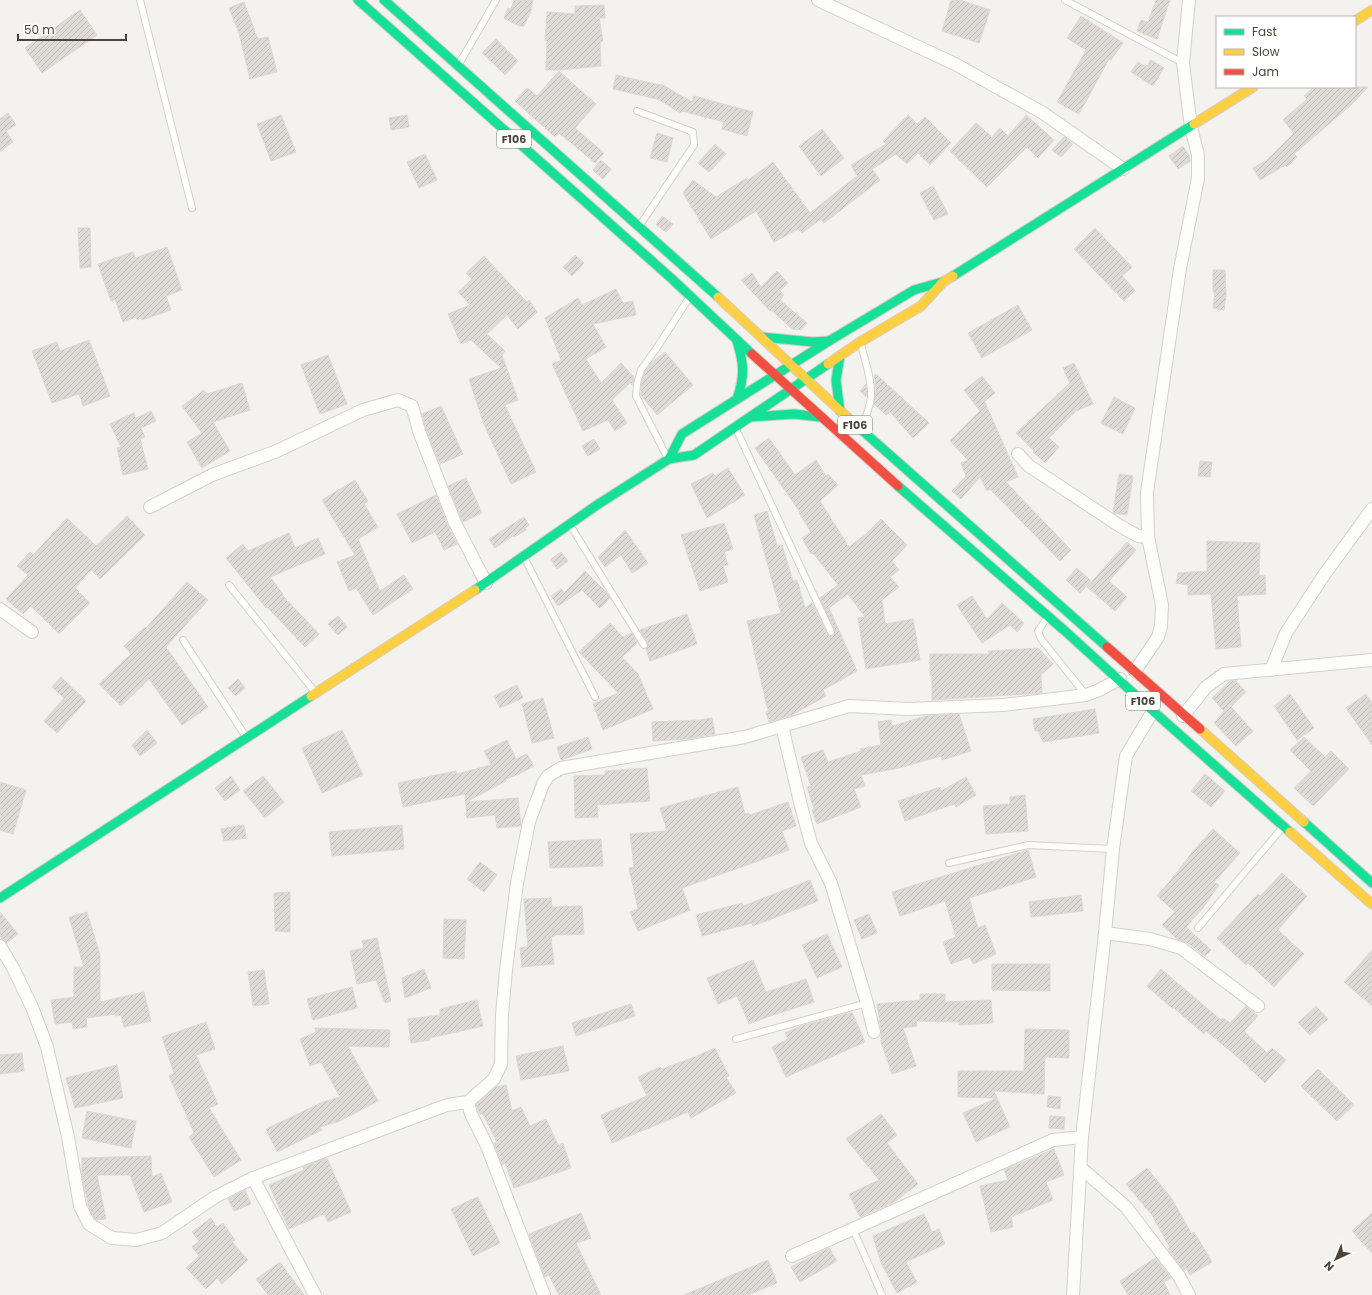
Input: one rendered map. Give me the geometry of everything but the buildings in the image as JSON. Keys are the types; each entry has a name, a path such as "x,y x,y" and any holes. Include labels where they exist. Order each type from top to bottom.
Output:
{"main road":[{"name":"F106","path":"358,0 633,244 820,417 1120,679 1154,711 1372,904"},
{"name":"F106","path":"384,0 639,226 861,430 1372,883"},
{"path":"1356,20 1372,10"},
{"path":"0,898 486,583 569,524 668,459 694,455 860,342 921,306 943,282 1251,88"},
{"path":"668,459 682,434 774,375 914,290 943,282"},
{"path":"761,337 813,342 829,341"},
{"path":"736,340 744,362 744,383 737,399"},
{"path":"840,356 836,380 840,411"},
{"path":"751,417 794,414 820,417"}],"street":[{"path":"818,0 955,64 1043,113 1123,169"},
{"path":"1134,671 1158,637 1161,626 1162,606 1148,537 1147,492 1180,270 1198,178 1198,155 1191,127 1183,63 1189,0"},
{"path":"150,507 212,476 276,452 363,410 398,400 412,406 420,434 455,523 486,583"},
{"path":"1018,454 1029,466 1120,526 1138,536 1148,537"},
{"path":"1270,670 1286,633 1324,575 1372,509"},
{"path":"0,609 32,632"},
{"path":"1183,716 1206,687 1224,674 1372,660"},
{"path":"0,946 13,968 32,1007 47,1047 68,1137 80,1206 89,1224 112,1238 136,1240 162,1233 215,1197 253,1178 447,1105 468,1102 494,1078 500,1064 506,970 517,883 529,822 543,784 548,776 561,768 745,737 849,706 908,709 1003,705 1086,694 1099,690 1120,679"},
{"path":"1073,1295 1082,1137 1113,849 1126,756 1154,711"},
{"path":"782,726 811,843 831,883 874,1032"},
{"path":"1105,933 1150,939 1181,948 1258,1006"},
{"path":"468,1102 487,1146 544,1295"},
{"path":"792,1256 1053,1140 1082,1137"},
{"path":"1081,1168 1126,1206 1179,1276 1189,1295"},
{"path":"253,1178 316,1295"}],"lane":[{"path":"140,0 192,208"},
{"path":"458,65 496,0"},
{"path":"1065,0 1183,63"},
{"path":"637,111 693,132 694,145 639,226"},
{"path":"668,459 636,396 637,384 641,370 690,297"},
{"path":"860,342 869,375 871,396 861,430"},
{"path":"735,427 831,632"},
{"path":"569,524 644,645"},
{"path":"524,557 594,697"},
{"path":"229,585 316,694"},
{"path":"1048,617 1038,631 1041,639 1086,694"},
{"path":"183,640 247,738"},
{"path":"1198,928 1283,826"},
{"path":"949,863 1028,845 1113,849"},
{"path":"736,1039 867,1004"},
{"path":"853,1229 882,1295"}],"traffic: fast":[{"path":"358,0 671,278 752,354"},
{"path":"384,0 718,297"},
{"path":"953,276 1194,124"},
{"path":"669,459 682,434 829,341 914,290 942,282"},
{"path":"761,337 813,342 829,341"},
{"path":"737,341 743,370 737,399"},
{"path":"840,356 836,380 840,411"},
{"path":"475,590 597,505 669,459 694,455 828,364"},
{"path":"751,417 794,414 820,417"},
{"path":"847,417 1107,647"},
{"path":"898,486 1065,631 1290,832"},
{"path":"0,898 311,696"},
{"path":"1304,822 1372,883"}],"traffic: slow":[{"path":"1356,20 1372,10"},
{"path":"1194,124 1251,88"},
{"path":"828,364 860,342 921,306 943,282 953,276"},
{"path":"718,297 847,417"},
{"path":"311,696 475,590"},
{"path":"1200,729 1304,822"},
{"path":"1290,832 1372,904"}],"traffic: jam":[{"path":"752,354 898,486"},
{"path":"1107,647 1200,729"}]}
